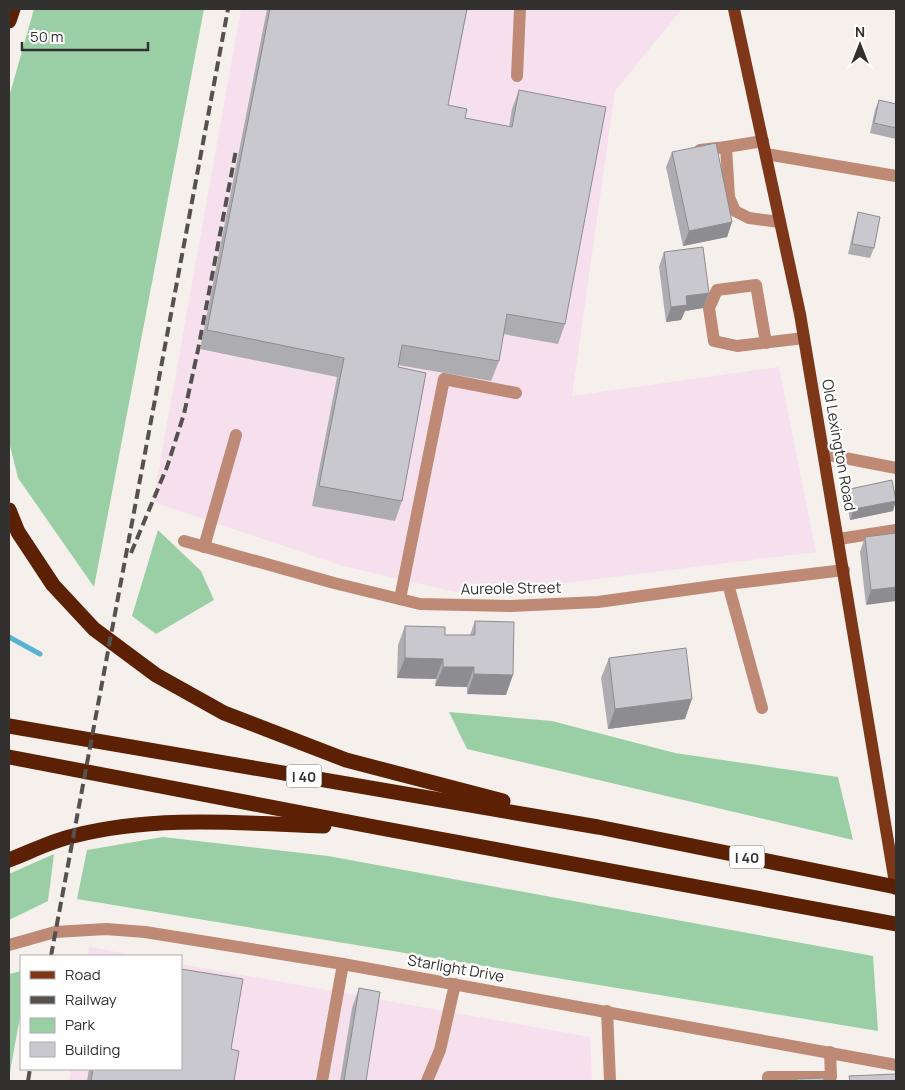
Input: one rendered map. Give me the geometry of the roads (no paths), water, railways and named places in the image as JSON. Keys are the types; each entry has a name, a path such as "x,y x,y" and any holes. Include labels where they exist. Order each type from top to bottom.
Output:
{"highway":[{"path":"9,21 13,9"},
{"path":"9,510 18,532 52,585 94,629 156,675 224,713 346,760 598,827"},
{"name":"I 40","path":"9,726 598,827 896,888"},
{"path":"9,757 896,924"},
{"path":"9,860 70,837 149,823 210,822 375,827"}],"main road":[{"name":"Old Lexington Road","path":"734,9 804,338 896,888"}],"street":[{"path":"517,76 520,9"},
{"path":"690,151 763,141"},
{"path":"726,147 729,196 735,211 749,218 780,222"},
{"path":"766,154 896,176"},
{"path":"766,343 756,285 717,290 709,308 714,341 737,346 766,343 804,338"},
{"path":"400,600 444,378 516,393"},
{"path":"204,547 236,435"},
{"path":"824,454 896,468"},
{"path":"839,539 896,530"},
{"name":"Aureole Street","path":"184,541 334,584 420,604 511,606 598,602 844,570"},
{"path":"728,584 762,708"},
{"name":"Starlight Drive","path":"9,946 55,932 106,929 154,933 343,964 896,1065"},
{"path":"322,1081 343,964"},
{"path":"427,1081 440,1050 455,984"},
{"path":"607,1011 610,1081"},
{"path":"768,1081 768,1077 831,1079 830,1052"}],"waterway":[{"path":"9,637 40,654"}],"railway":[{"path":"51,955 228,9"},
{"path":"131,553 167,467 184,414 236,150"},
{"path":"28,1081 30,1070"}]}
